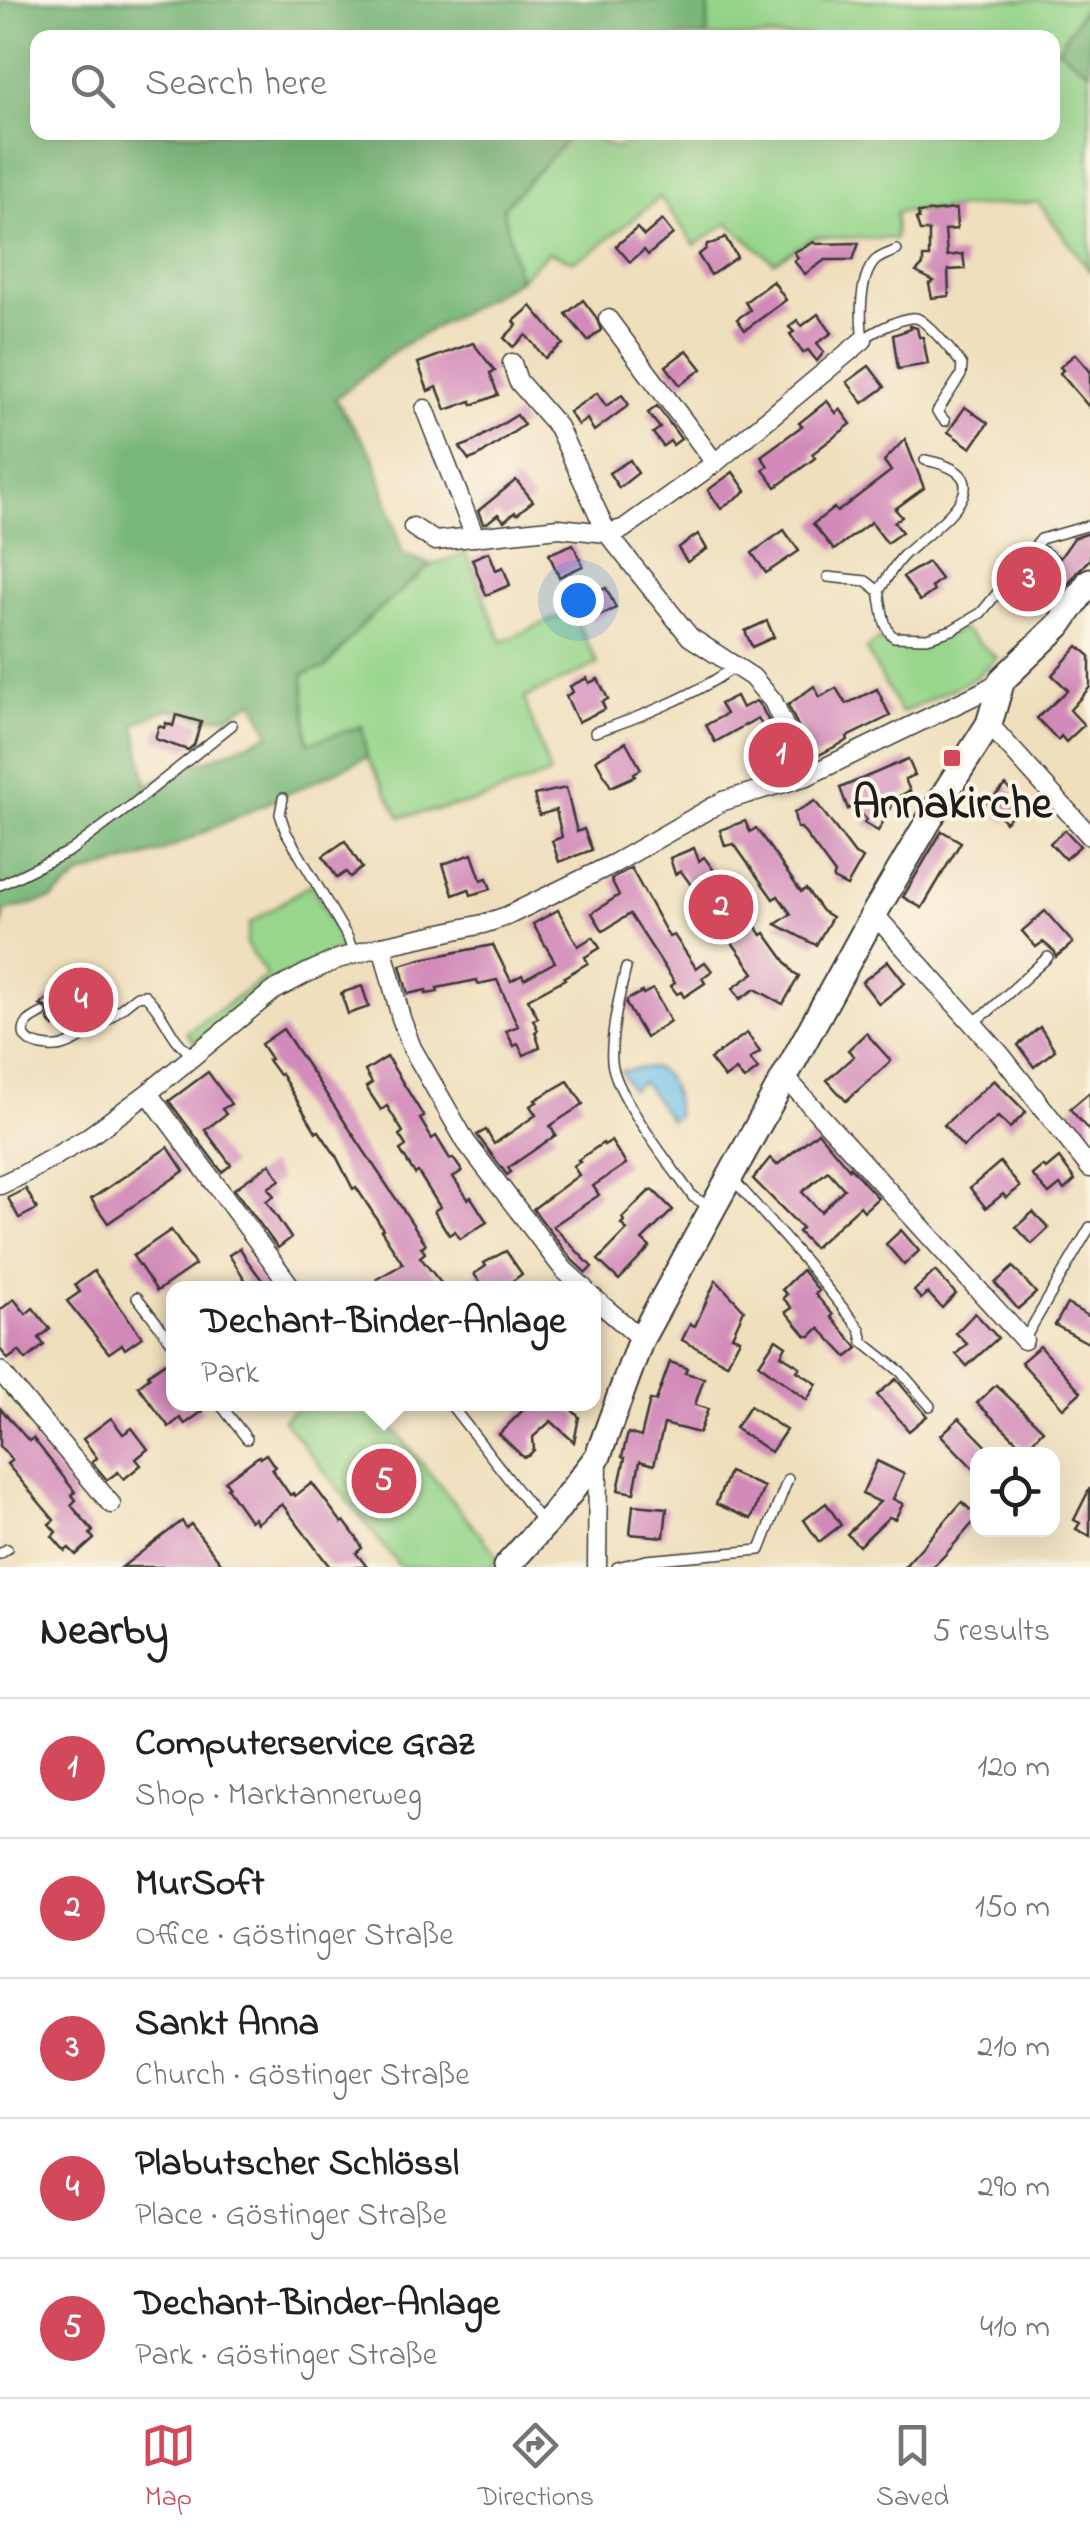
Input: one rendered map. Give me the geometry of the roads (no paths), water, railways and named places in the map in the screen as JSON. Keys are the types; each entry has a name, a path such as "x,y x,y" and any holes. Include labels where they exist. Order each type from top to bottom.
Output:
{"street":[{"path":"608,319 715,463"},
{"path":"413,527 435,540 559,528 608,532 622,529 715,463 862,340"},
{"path":"512,363 518,380 558,426 608,532 690,637 752,677 773,701 807,776"},
{"path":"425,409 475,536"},
{"path":"0,1185 87,1138 273,991 354,954 507,916 615,863 723,801 807,776 1002,680 1060,625 1090,580"},
{"path":"506,1567 598,1456 641,1339 874,914 989,724 1002,680"},
{"path":"989,724 1090,836"},
{"path":"874,914 1000,1055 1090,1168"},
{"path":"382,946 412,1048 464,1138 576,1281"},
{"path":"785,1077 1024,1340"},
{"path":"148,1093 287,1281"},
{"path":"601,1304 641,1339"},
{"path":"0,1370 111,1504"},
{"path":"597,1567 598,1456"}],"lane":[{"path":"862,340 864,285 876,260 897,250"},
{"path":"862,340 906,319 923,320 962,365 961,376 936,412 945,422"},
{"path":"879,591 901,558 960,504 964,493 956,470 926,460"},
{"path":"828,577 866,581 879,591 890,635 899,639 927,638 952,630 980,613 1041,539 1090,525"},
{"path":"595,732 703,686 734,667"},
{"path":"0,885 70,851 232,725"},
{"path":"282,798 280,814 286,832 354,954"},
{"path":"972,1023 1048,958"},
{"path":"626,968 612,1063 625,1097 693,1197 714,1208"},
{"path":"42,1013 27,1023 28,1040 44,1049 58,1048 80,1038 137,996 145,995 156,1004 172,1036 192,1055"},
{"path":"731,1177 860,1329 863,1342 901,1372 930,1406"},
{"path":"1024,1340 1090,1227"},
{"path":"137,1297 166,1335"},
{"path":"225,1411 247,1439"},
{"path":"455,1411 544,1525"},
{"path":"618,1567 664,1558 760,1550 788,1479"}],"water":[{"path":"650,1067 664,1074 671,1086 677,1116 670,1120 646,1086 641,1082 631,1090 621,1071"}],"place":[{"name":"Sankt Anna","path":"1029,579"},
{"name":"Computerservice Graz","path":"781,755"},
{"name":"Annakirche","path":"952,758"},
{"name":"MurSoft","path":"721,907"},
{"name":"Plabutscher Schlössl","path":"81,1000"},
{"name":"Dechant-Binder-Anlage","path":"384,1481"}]}
